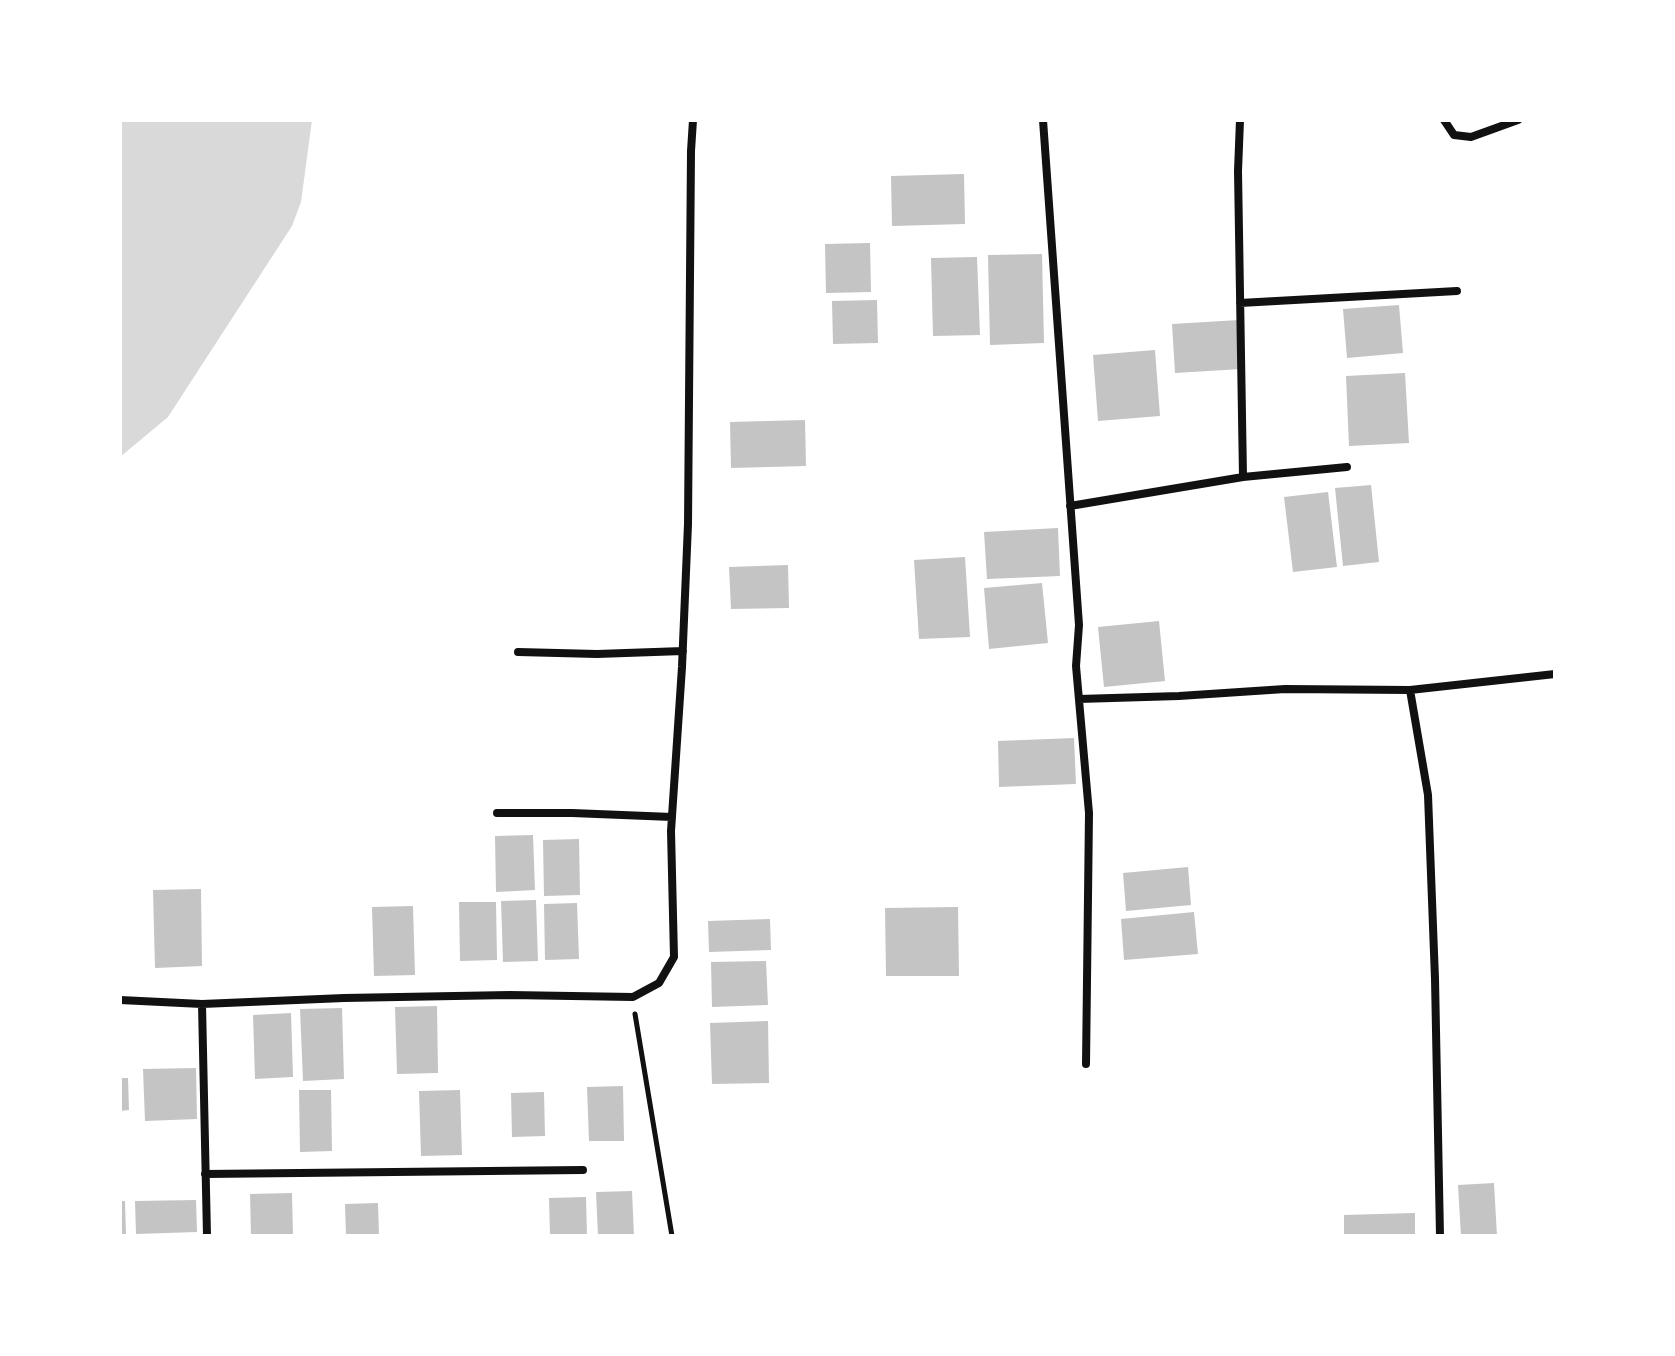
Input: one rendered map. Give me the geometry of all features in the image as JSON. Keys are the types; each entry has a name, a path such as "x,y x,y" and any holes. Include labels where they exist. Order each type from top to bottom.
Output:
{"street":[{"path":"120,1000 202,1004 450,996 633,997 659,983 674,957 672,817 688,524 693,120"},
{"path":"1043,120 1079,625 1076,666 1089,813 1086,1064"},
{"path":"1240,120 1238,171 1243,477"},
{"path":"1444,120 1454,135 1471,137 1518,120"},
{"path":"1240,303 1457,291"},
{"path":"1070,506 1243,477 1347,467"},
{"path":"518,652 597,654 683,651"},
{"path":"1079,699 1285,689 1410,690 1555,674"},
{"path":"1410,690 1428,795 1440,1236"},
{"path":"497,813 672,817"},
{"path":"202,1004 207,1236"},
{"path":"205,1174 583,1170"}],"path":[{"path":"633,997 672,1236"}],"shaded area":[{"path":"120,120 312,120 301,202 292,226 168,417 120,457"}],"building":[{"path":"964,174 965,224 892,226 891,176"},
{"path":"870,243 871,292 826,293 825,244"},
{"path":"1042,254 1044,343 990,345 988,255"},
{"path":"977,257 980,335 933,336 931,258"},
{"path":"877,300 878,343 833,344 832,301"},
{"path":"1399,305 1403,353 1347,358 1343,309"},
{"path":"1239,320 1241,369 1175,373 1172,324"},
{"path":"1155,350 1160,416 1098,421 1093,355"},
{"path":"1405,373 1409,443 1349,446 1346,376"},
{"path":"805,420 806,466 731,468 730,422"},
{"path":"1371,485 1379,562 1343,566 1335,488"},
{"path":"1328,492 1337,567 1293,572 1284,497"},
{"path":"1058,528 1060,576 987,579 984,532"},
{"path":"965,557 970,637 919,639 914,560"},
{"path":"788,565 789,608 731,609 729,567"},
{"path":"1042,583 1048,643 989,649 984,588"},
{"path":"1159,621 1165,681 1104,687 1098,627"},
{"path":"1074,738 1076,784 999,787 998,741"},
{"path":"533,835 535,890 496,892 495,836"},
{"path":"579,839 580,895 544,896 543,840"},
{"path":"1188,867 1191,905 1126,911 1123,873"},
{"path":"201,889 202,966 155,968 153,890"},
{"path":"536,900 538,961 503,962 501,901"},
{"path":"459,902 496,902 497,960 460,961"},
{"path":"577,903 579,959 545,960 544,904"},
{"path":"413,906 415,975 374,976 372,907"},
{"path":"958,907 959,976 886,976 885,908"},
{"path":"1194,912 1198,954 1124,960 1121,919"},
{"path":"770,919 771,950 709,952 708,921"},
{"path":"766,961 768,1005 712,1007 711,962"},
{"path":"437,1006 438,1073 397,1074 395,1007"},
{"path":"342,1008 344,1079 303,1081 300,1009"},
{"path":"291,1013 293,1077 255,1079 253,1015"},
{"path":"768,1021 769,1083 712,1084 710,1023"},
{"path":"196,1068 197,1119 145,1121 143,1069"},
{"path":"120,1078 128,1078 129,1110 120,1111"},
{"path":"623,1086 624,1141 589,1141 587,1087"},
{"path":"299,1090 331,1090 332,1151 300,1152"},
{"path":"460,1090 462,1155 421,1156 419,1091"},
{"path":"544,1092 545,1136 512,1137 511,1093"},
{"path":"1494,1183 1497,1236 1461,1236 1458,1185"},
{"path":"632,1191 634,1236 598,1236 596,1192"},
{"path":"292,1193 293,1236 251,1236 250,1194"},
{"path":"586,1197 587,1236 550,1236 549,1198"},
{"path":"196,1200 197,1232 136,1234 135,1201"},
{"path":"120,1201 125,1201 126,1236 120,1236"},
{"path":"378,1203 379,1236 346,1236 345,1204"},
{"path":"1415,1213 1415,1236 1344,1236 1344,1215"}]}
